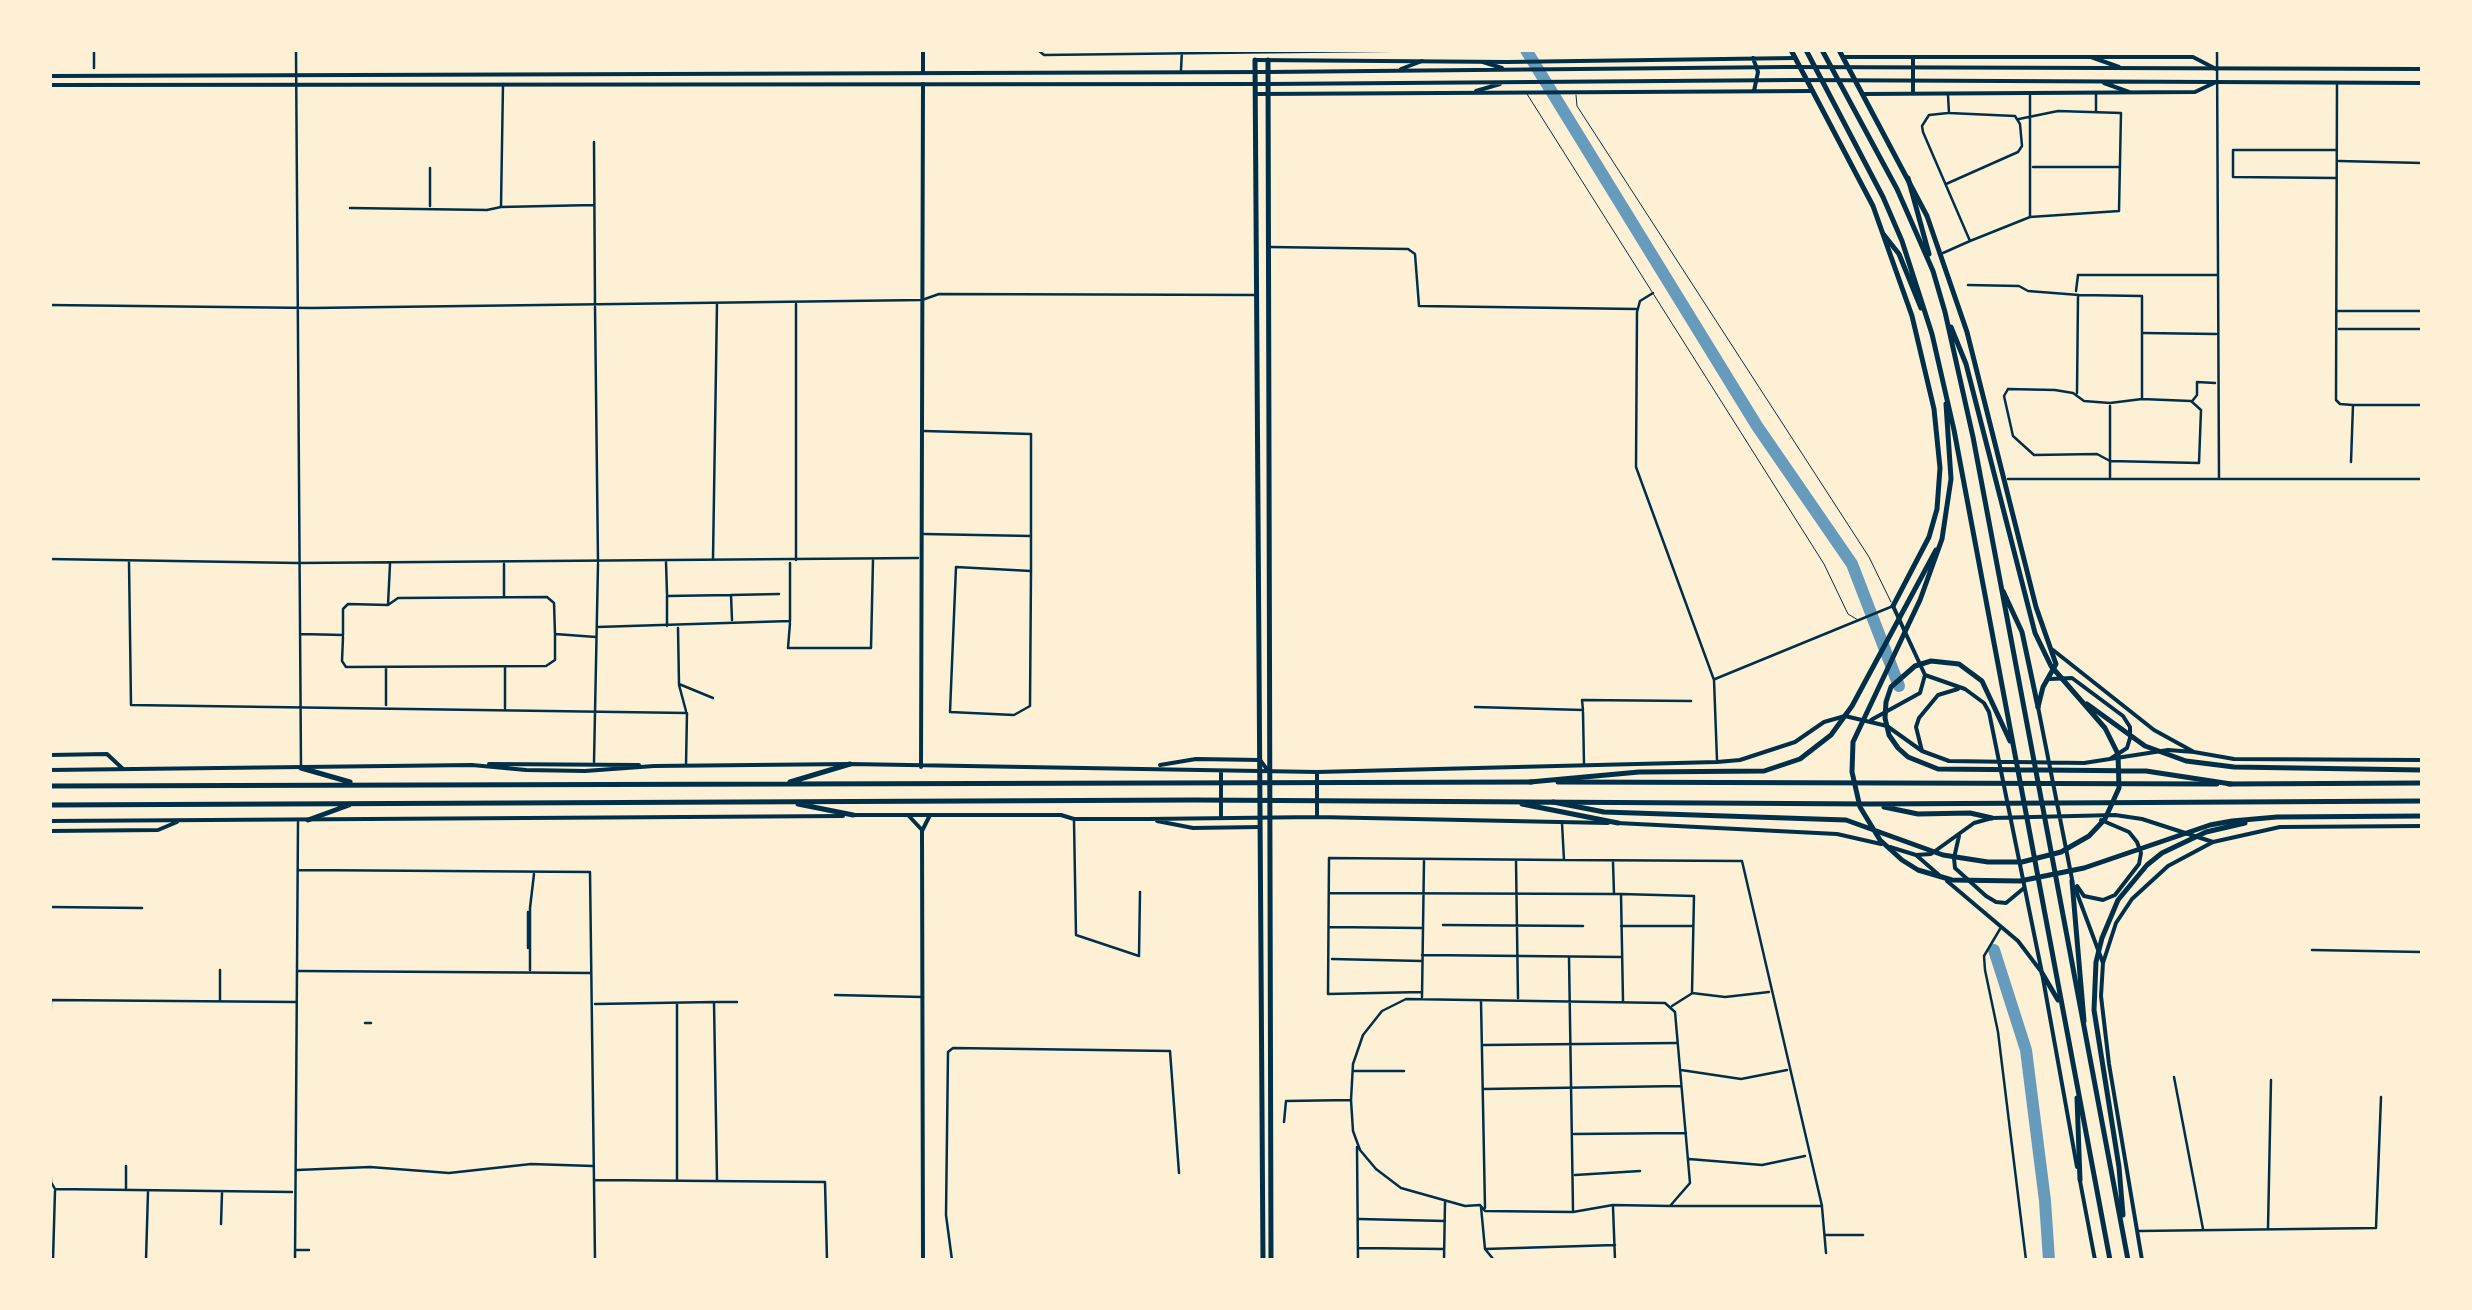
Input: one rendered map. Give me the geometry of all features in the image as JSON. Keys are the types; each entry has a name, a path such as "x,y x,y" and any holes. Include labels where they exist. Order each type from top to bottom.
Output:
{"main road":[{"path":"1790,50 1855,170 1884,235 1923,354 1936,422 1940,468 1937,509 1929,537 1892,606"},
{"path":"1806,50 1883,197 1912,270 1943,377 2110,1260"},
{"path":"1822,50 1891,176 1934,271"},
{"path":"1841,54 1908,178 1942,254 1974,356 2036,607 2056,664 2038,707"},
{"path":"1256,60 1263,1260"},
{"path":"1268,60 1270,1260"},
{"path":"1908,178 1945,312 1973,437 2128,1260"},
{"path":"1884,235 1898,254 1932,334"},
{"path":"1553,802 1604,812 1846,820 1944,856 1972,861 2022,862 2061,852 2088,836 2105,819 2116,799 2118,754 2112,738 2051,666 2030,620 1966,364 1945,312"},
{"path":"1943,377 1951,479 1942,539 1920,600 1853,742 1852,772 1860,807 1880,840 1918,870 1952,880 2020,881 2095,866 2210,825 2277,817 2422,816"},
{"path":"1530,782 1639,772 1743,772 1782,767 1816,749 1841,723 1942,539"},
{"path":"1998,584 2022,632 2038,707"},
{"path":"2015,754 1982,681 1958,664 1931,662 1903,674 1892,687 1884,718 1889,735 1908,757 1952,771 2176,773 2231,784"},
{"path":"2074,693 2127,735 2186,761 2234,767 2422,770"},
{"path":"782,784 850,764"},
{"path":"301,768 358,784"},
{"path":"50,786 1194,782 2422,784"},
{"path":"1504,801 1618,823"},
{"path":"50,804 2422,801"},
{"path":"308,820 357,802"},
{"path":"785,802 853,816"},
{"path":"1871,804 1918,814 1992,818"},
{"path":"2124,1238 2119,1166 2096,1032 2094,990 2096,962 2109,919 2118,900 2147,866 2179,843 2206,832 2277,817"},
{"path":"2072,880 2086,1049"},
{"path":"2042,972 2060,1004"},
{"path":"2076,1080 2080,1180"}],"street":[{"path":"94,50 94,68"},
{"path":"296,50 301,768"},
{"path":"921,767 923,50"},
{"path":"1036,60 1037,50 1044,55 1456,50"},
{"path":"2217,50 2219,479"},
{"path":"1181,72 1182,52"},
{"path":"1841,54 2193,57 2216,68"},
{"path":"1913,57 1913,94"},
{"path":"2091,57 2124,69"},
{"path":"1753,58 1758,72 1754,92"},
{"path":"1256,60 1795,58"},
{"path":"1397,70 1422,61"},
{"path":"1483,62 1506,70"},
{"path":"50,76 2422,69"},
{"path":"1476,91 1506,82"},
{"path":"2100,82 2129,92"},
{"path":"1863,94 2196,92 2216,82"},
{"path":"2337,83 2336,400 2340,404 2422,406"},
{"path":"50,85 2422,83"},
{"path":"501,207 503,84"},
{"path":"1256,94 1813,91"},
{"path":"2096,92 2096,111"},
{"path":"1948,93 1949,114"},
{"path":"2030,93 2030,216"},
{"path":"1942,254 1970,242 2030,216 2114,213 2121,207 2121,113 2058,110 2019,119 2010,115 1929,116 1922,126 1970,242"},
{"path":"1946,184 2018,152 2022,146 2019,119"},
{"path":"594,142 598,562 594,762"},
{"path":"2022,146 2030,147"},
{"path":"2337,150 2234,150 2233,163 2233,177 2337,178"},
{"path":"2337,161 2422,162"},
{"path":"2030,167 2121,168"},
{"path":"430,168 430,208"},
{"path":"350,208 487,210 594,206"},
{"path":"1268,247 1408,249 1415,254 1419,306 1638,309"},
{"path":"2077,395 2078,275 2218,275"},
{"path":"1968,285 2141,295 2142,400"},
{"path":"1653,293 1640,302 1638,309 1636,467 1714,680 1717,762"},
{"path":"50,305 297,308 922,300 939,294 1258,295"},
{"path":"796,302 796,560"},
{"path":"713,561 717,304"},
{"path":"2336,311 2422,311"},
{"path":"2336,329 2422,329"},
{"path":"2142,333 2218,334"},
{"path":"2192,401 2198,382 2218,383"},
{"path":"2008,389 2055,390 2077,395 2084,401 2110,403 2192,401 2201,410 2199,463 2110,460 2096,454 2034,455 2013,436 2004,396 2008,389"},
{"path":"2110,403 2110,479"},
{"path":"2352,462 2353,404"},
{"path":"922,431 1032,434 1031,536 1031,571 1030,706 1014,715 950,712 956,567 1031,571"},
{"path":"2006,479 2422,478"},
{"path":"922,534 1031,536"},
{"path":"790,560 788,648 871,648 873,558"},
{"path":"50,559 390,563 922,558"},
{"path":"129,560 131,704 686,713"},
{"path":"666,560 667,626"},
{"path":"504,562 504,597"},
{"path":"388,605 390,563"},
{"path":"667,596 778,594"},
{"path":"731,595 732,622"},
{"path":"504,597 547,597 554,603 554,660 546,666 346,667 342,661 343,609 348,604 388,605 398,598 504,597"},
{"path":"1714,680 1892,606 1925,675 1920,693 1871,720"},
{"path":"596,627 790,621"},
{"path":"678,626 686,765"},
{"path":"299,634 343,635"},
{"path":"555,634 596,637"},
{"path":"2052,650 2134,715 2194,752"},
{"path":"505,666 505,708"},
{"path":"386,667 386,708"},
{"path":"1925,675 1965,689 1984,703 1994,728 2095,1260"},
{"path":"2050,679 2072,678 2123,716 2130,727 2126,748 2104,762"},
{"path":"679,684 712,698"},
{"path":"1922,751 1918,718 1945,690 1965,689"},
{"path":"1584,764 1582,700 1691,701"},
{"path":"1475,707 1583,710"},
{"path":"2038,707 2072,880 2103,963"},
{"path":"472,765 585,771 686,765 850,764 1317,772 1717,762 1740,760 1795,742 1824,722 1845,716 1887,726 1922,751 1949,761 1970,763 2104,762 2168,750 2234,759 2422,760"},
{"path":"50,755 107,754 123,769"},
{"path":"1150,767 1196,760 1260,760 1269,772"},
{"path":"50,770 594,762 654,766"},
{"path":"1221,772 1222,816"},
{"path":"1317,772 1318,817"},
{"path":"50,821 908,815 1148,820 1222,816 1618,823 1837,834 1861,837 1916,855 2001,926 2031,954 2042,972"},
{"path":"908,815 922,831"},
{"path":"923,1260 922,831 930,815"},
{"path":"1916,855 1931,854 1974,823 1992,818 2115,815 2212,842"},
{"path":"2072,880 2084,896 2103,900 2115,895 2138,864 2138,842 2129,832 2097,818"},
{"path":"1074,819 1076,934 1140,956 1140,892"},
{"path":"50,831 158,830 181,820"},
{"path":"295,1260 298,820"},
{"path":"1148,820 1193,828 1260,827"},
{"path":"1562,822 1564,860"},
{"path":"2142,1260 2109,1064 2102,996 2103,963 2112,932 2132,899 2168,866 2212,842 2244,833 2280,827 2422,826"},
{"path":"1960,834 1954,858 1956,868 1986,896 2006,903 2024,888"},
{"path":"1422,992 1328,994 1329,858 1742,861 1822,1206 1826,1253"},
{"path":"1422,999 1424,859"},
{"path":"1516,860 1518,1000"},
{"path":"1613,860 1614,894"},
{"path":"298,870 590,872 595,1260"},
{"path":"530,972 534,872"},
{"path":"1328,893 1694,896 1692,994"},
{"path":"1621,894 1623,1001"},
{"path":"50,906 142,908"},
{"path":"528,912 528,948"},
{"path":"1443,926 1583,926"},
{"path":"1620,926 1694,926"},
{"path":"2001,926 1984,956 1985,970 1998,1032 2026,1260"},
{"path":"1327,927 1423,928"},
{"path":"2312,950 2422,952"},
{"path":"1422,955 1622,957"},
{"path":"1330,958 1422,961"},
{"path":"1569,958 1574,1212"},
{"path":"220,970 220,1002"},
{"path":"298,971 592,973"},
{"path":"1670,1008 1692,994 1725,997 1772,992"},
{"path":"836,996 922,997"},
{"path":"50,1043 51,998 297,1002"},
{"path":"1358,1260 1352,1071 1364,1036 1382,1011 1406,998 1665,1003 1675,1012 1690,1184 1670,1206"},
{"path":"1481,1000 1485,1211"},
{"path":"676,1180 677,1002"},
{"path":"714,1002 716,1181"},
{"path":"592,1004 737,1002"},
{"path":"1482,1046 1678,1044"},
{"path":"952,1260 946,1216 948,1052 952,1048 1170,1052 1179,1174"},
{"path":"1680,1070 1742,1079 1789,1070"},
{"path":"1352,1071 1404,1071"},
{"path":"2174,1077 2203,1230"},
{"path":"2268,1230 2271,1080"},
{"path":"1483,1090 1682,1086"},
{"path":"2137,1232 2376,1228 2381,1097"},
{"path":"1284,1122 1286,1101 1350,1100"},
{"path":"1572,1134 1686,1133"},
{"path":"1356,1140 1376,1169 1402,1188 1465,1206 1480,1205"},
{"path":"50,1154 55,1189 53,1260"},
{"path":"1688,1159 1762,1165 1808,1155"},
{"path":"296,1170 370,1167 449,1172 531,1164 594,1166"},
{"path":"126,1166 126,1190"},
{"path":"1573,1175 1640,1172"},
{"path":"594,1180 826,1182 827,1260"},
{"path":"55,1189 295,1192"},
{"path":"146,1260 148,1190"},
{"path":"221,1224 222,1191"},
{"path":"1444,1260 1445,1201"},
{"path":"1480,1205 1485,1211 1574,1212 1613,1205 1822,1206"},
{"path":"1480,1205 1485,1249 1494,1260"},
{"path":"1613,1205 1615,1260"},
{"path":"1357,1218 1444,1222"},
{"path":"1824,1236 1864,1235"},
{"path":"1485,1249 1614,1245"},
{"path":"1358,1248 1444,1249"},
{"path":"295,1250 309,1250"}],"lane":[{"path":"1525,92 1824,564 1848,614 1858,620"},
{"path":"1576,92 1577,106 1869,558 1892,606"}],"waterway":[{"path":"1526,50 1757,426 1852,564 1899,686"},
{"path":"1994,950 2026,1050 2049,1260"}]}
